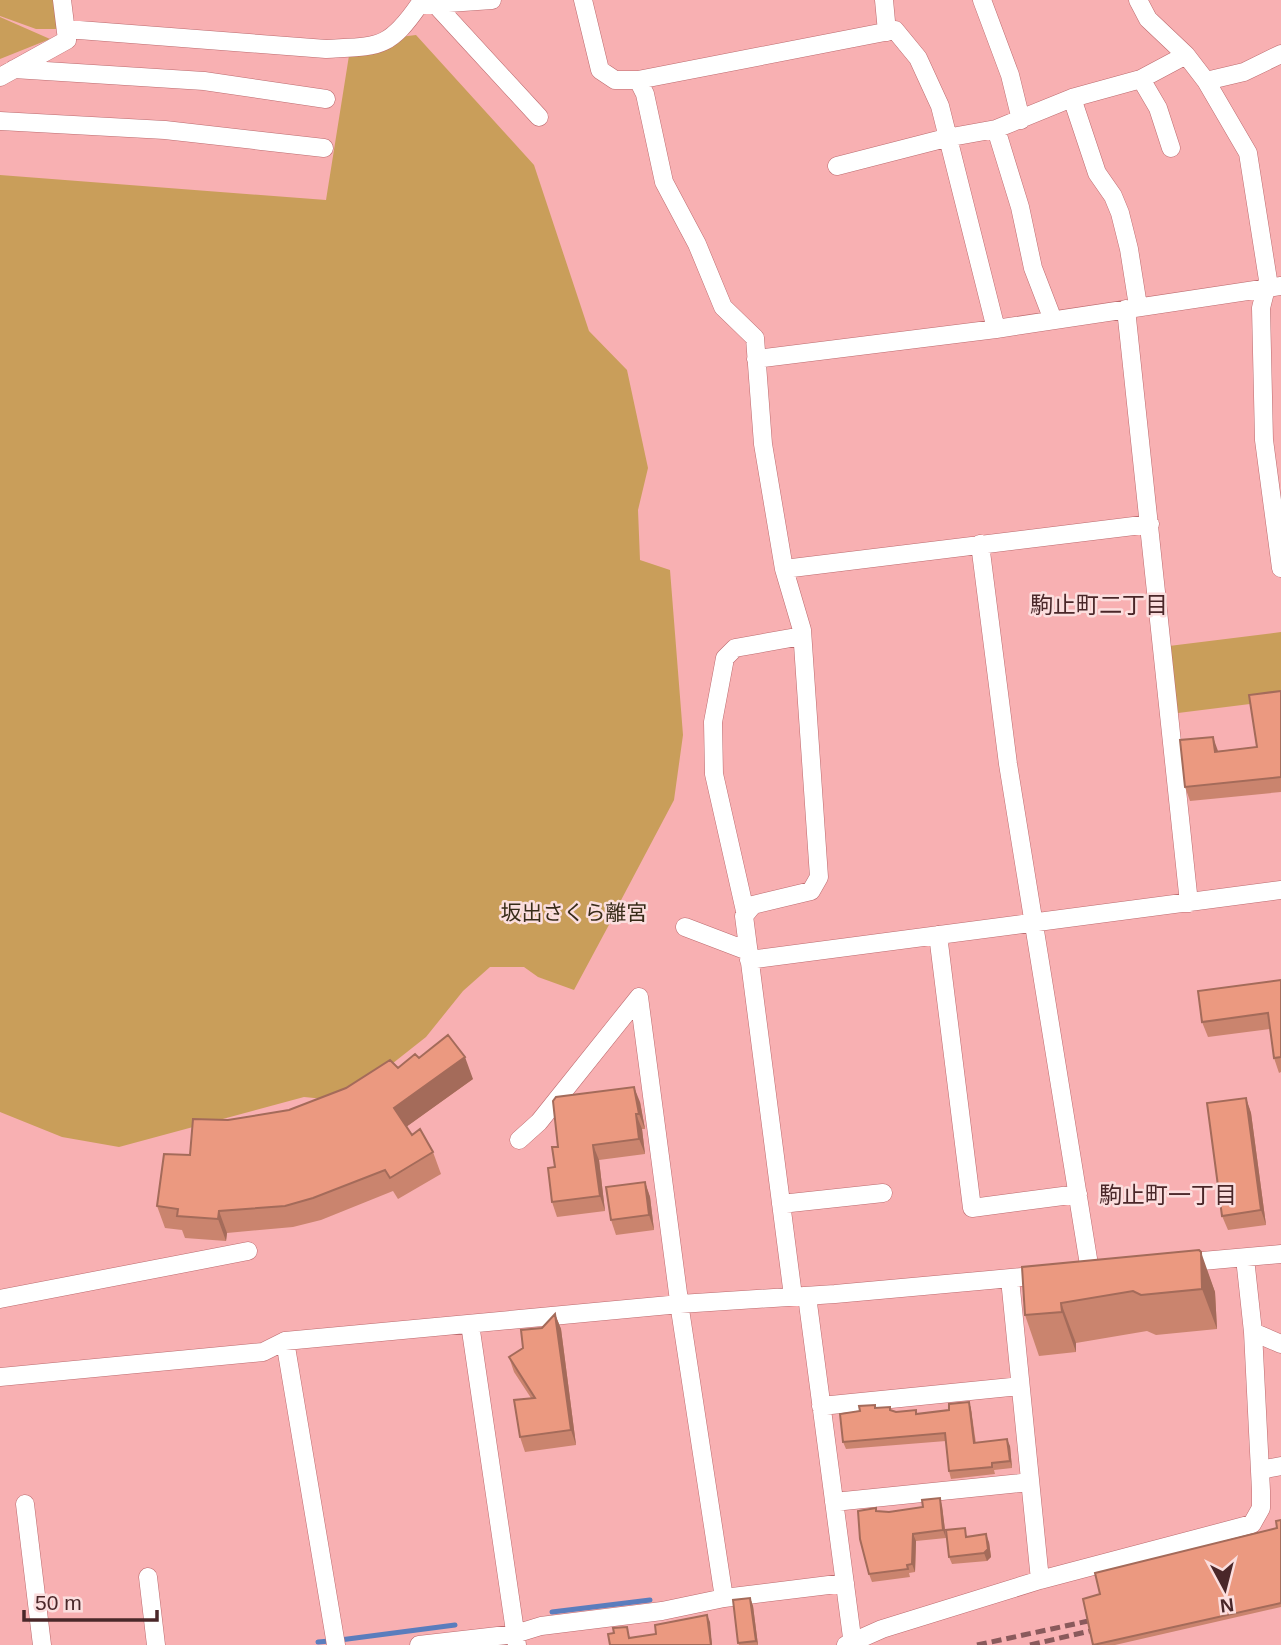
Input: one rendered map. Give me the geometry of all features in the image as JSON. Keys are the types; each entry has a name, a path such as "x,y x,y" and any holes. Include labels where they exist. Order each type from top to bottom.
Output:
{"street":[{"path":"7,73 67,40 62,0"},
{"path":"66,29 326,49 383,43 400,32 419,5 492,0"},
{"path":"583,0 600,70 615,80 638,80 895,30 918,58 940,106 996,329"},
{"path":"884,0 887,32"},
{"path":"982,0 1010,75 1021,120"},
{"path":"1138,0 1148,19 1186,55 1206,81 1248,153 1266,261 1274,287 1261,308 1264,440 1281,568"},
{"path":"436,5 539,117"},
{"path":"1206,81 1244,72 1281,54"},
{"path":"837,166 946,138 996,129 1072,98 1141,79 1186,55"},
{"path":"7,73 204,81 326,99"},
{"path":"1141,79 1158,108 1171,148"},
{"path":"638,80 645,94 664,182 697,244 723,307 753,336 763,444 784,569 802,636 819,877 811,891 759,902 745,912"},
{"path":"1072,98 1097,173 1113,196 1120,213 1132,308 1150,524 1189,903"},
{"path":"0,121 165,130 324,148"},
{"path":"996,129 1020,207 1033,268 1053,320"},
{"path":"756,359 996,329 1274,287"},
{"path":"784,569 916,555 980,544 1150,524"},
{"path":"0,1377 262,1352 285,1341 680,1304 1084,1272 1079,1194 1008,764 980,544"},
{"path":"802,636 735,648 725,658 713,722 713,774 745,912 748,956 781,1205 821,1406 845,1583 850,1644 882,1629 1040,1580 1244,1528 1259,1517 1260,1470 1253,1332 1245,1258"},
{"path":"685,927 748,956 938,935 1281,890"},
{"path":"938,935 972,1208 1079,1194"},
{"path":"519,1140 539,1122 639,997 680,1304 724,1598"},
{"path":"781,1205 883,1193"},
{"path":"0,1299 248,1251"},
{"path":"1159,1265 1281,1254"},
{"path":"1010,1279 1040,1580"},
{"path":"470,1324 516,1639"},
{"path":"1253,1332 1281,1344"},
{"path":"285,1341 335,1641"},
{"path":"821,1406 1020,1386"},
{"path":"1260,1470 1281,1466"},
{"path":"834,1502 1030,1482"},
{"path":"25,1504 41,1645"},
{"path":"148,1577 156,1645"},
{"path":"419,1645 516,1639 541,1626 845,1583"}],"green space":[{"path":"0,0 54,0 58,29 36,29 0,16"},
{"path":"0,17 50,39 0,59"},
{"name":"坂出さくら離宮","path":"416,35 534,165 589,331 627,370 648,468 638,510 640,560 670,570 683,735 674,800 619,904 626,909 611,921 574,990 538,977 524,967 490,967 463,991 426,1037 345,1101 304,1097 119,1147 62,1137 0,1112 0,175 326,200 351,43"},
{"path":"1281,632 1281,700 1178,713 1169,646"}],"building":[{"path":"1281,691 1281,777 1185,787 1180,740 1213,737 1215,752 1257,747 1249,695"},
{"path":"1281,980 1281,1057 1274,1058 1268,1013 1202,1022 1198,991"},
{"path":"448,1035 465,1057 394,1108 412,1135 420,1129 433,1152 390,1178 385,1170 285,1206 219,1211 218,1219 177,1216 178,1209 157,1206 164,1154 190,1155 193,1119 228,1120 289,1110 346,1088 390,1060 398,1068 415,1054 419,1058"},
{"path":"634,1087 639,1114 636,1114 639,1139 593,1145 600,1196 552,1202 548,1168 555,1167 552,1147 558,1147 553,1101 556,1097"},
{"path":"1246,1098 1261,1210 1222,1216 1207,1103"},
{"path":"645,1182 649,1215 611,1220 606,1187"},
{"path":"1199,1250 1202,1289 1141,1295 1133,1291 1061,1303 1062,1312 1025,1315 1022,1267"},
{"path":"555,1314 571,1430 520,1437 514,1400 535,1398 509,1357 523,1348 521,1330 542,1328"},
{"path":"969,1402 974,1443 1007,1439 1010,1461 992,1463 992,1467 949,1471 945,1433 843,1442 840,1414 860,1411 859,1406 890,1407 890,1410 896,1412 916,1410 916,1414 949,1410 949,1404"},
{"path":"940,1498 943,1530 913,1534 912,1564 907,1565 908,1569 869,1574 860,1539 858,1511 876,1508 876,1511 889,1512 923,1507 922,1500"},
{"path":"1281,1520 1281,1603 1093,1645 1083,1599 1100,1594 1095,1573 1277,1528 1276,1521"},
{"path":"965,1528 966,1537 986,1534 988,1549 984,1553 949,1557 946,1530"},
{"path":"750,1598 756,1641 738,1643 733,1600"},
{"path":"707,1615 711,1645 610,1645 608,1634 614,1633 613,1628 627,1627 629,1638 656,1634 655,1625"}],"waterway":[{"path":"552,1612 650,1600"},
{"path":"340,1640 455,1625"},
{"path":"318,1642 330,1641"}],"railway":[{"path":"977,1645 1107,1617"},
{"path":"1030,1645 1107,1627"}],"district":[{"name":"駒止町二丁目","path":"1099,605"},
{"name":"駒止町一丁目","path":"1168,1195"}]}
